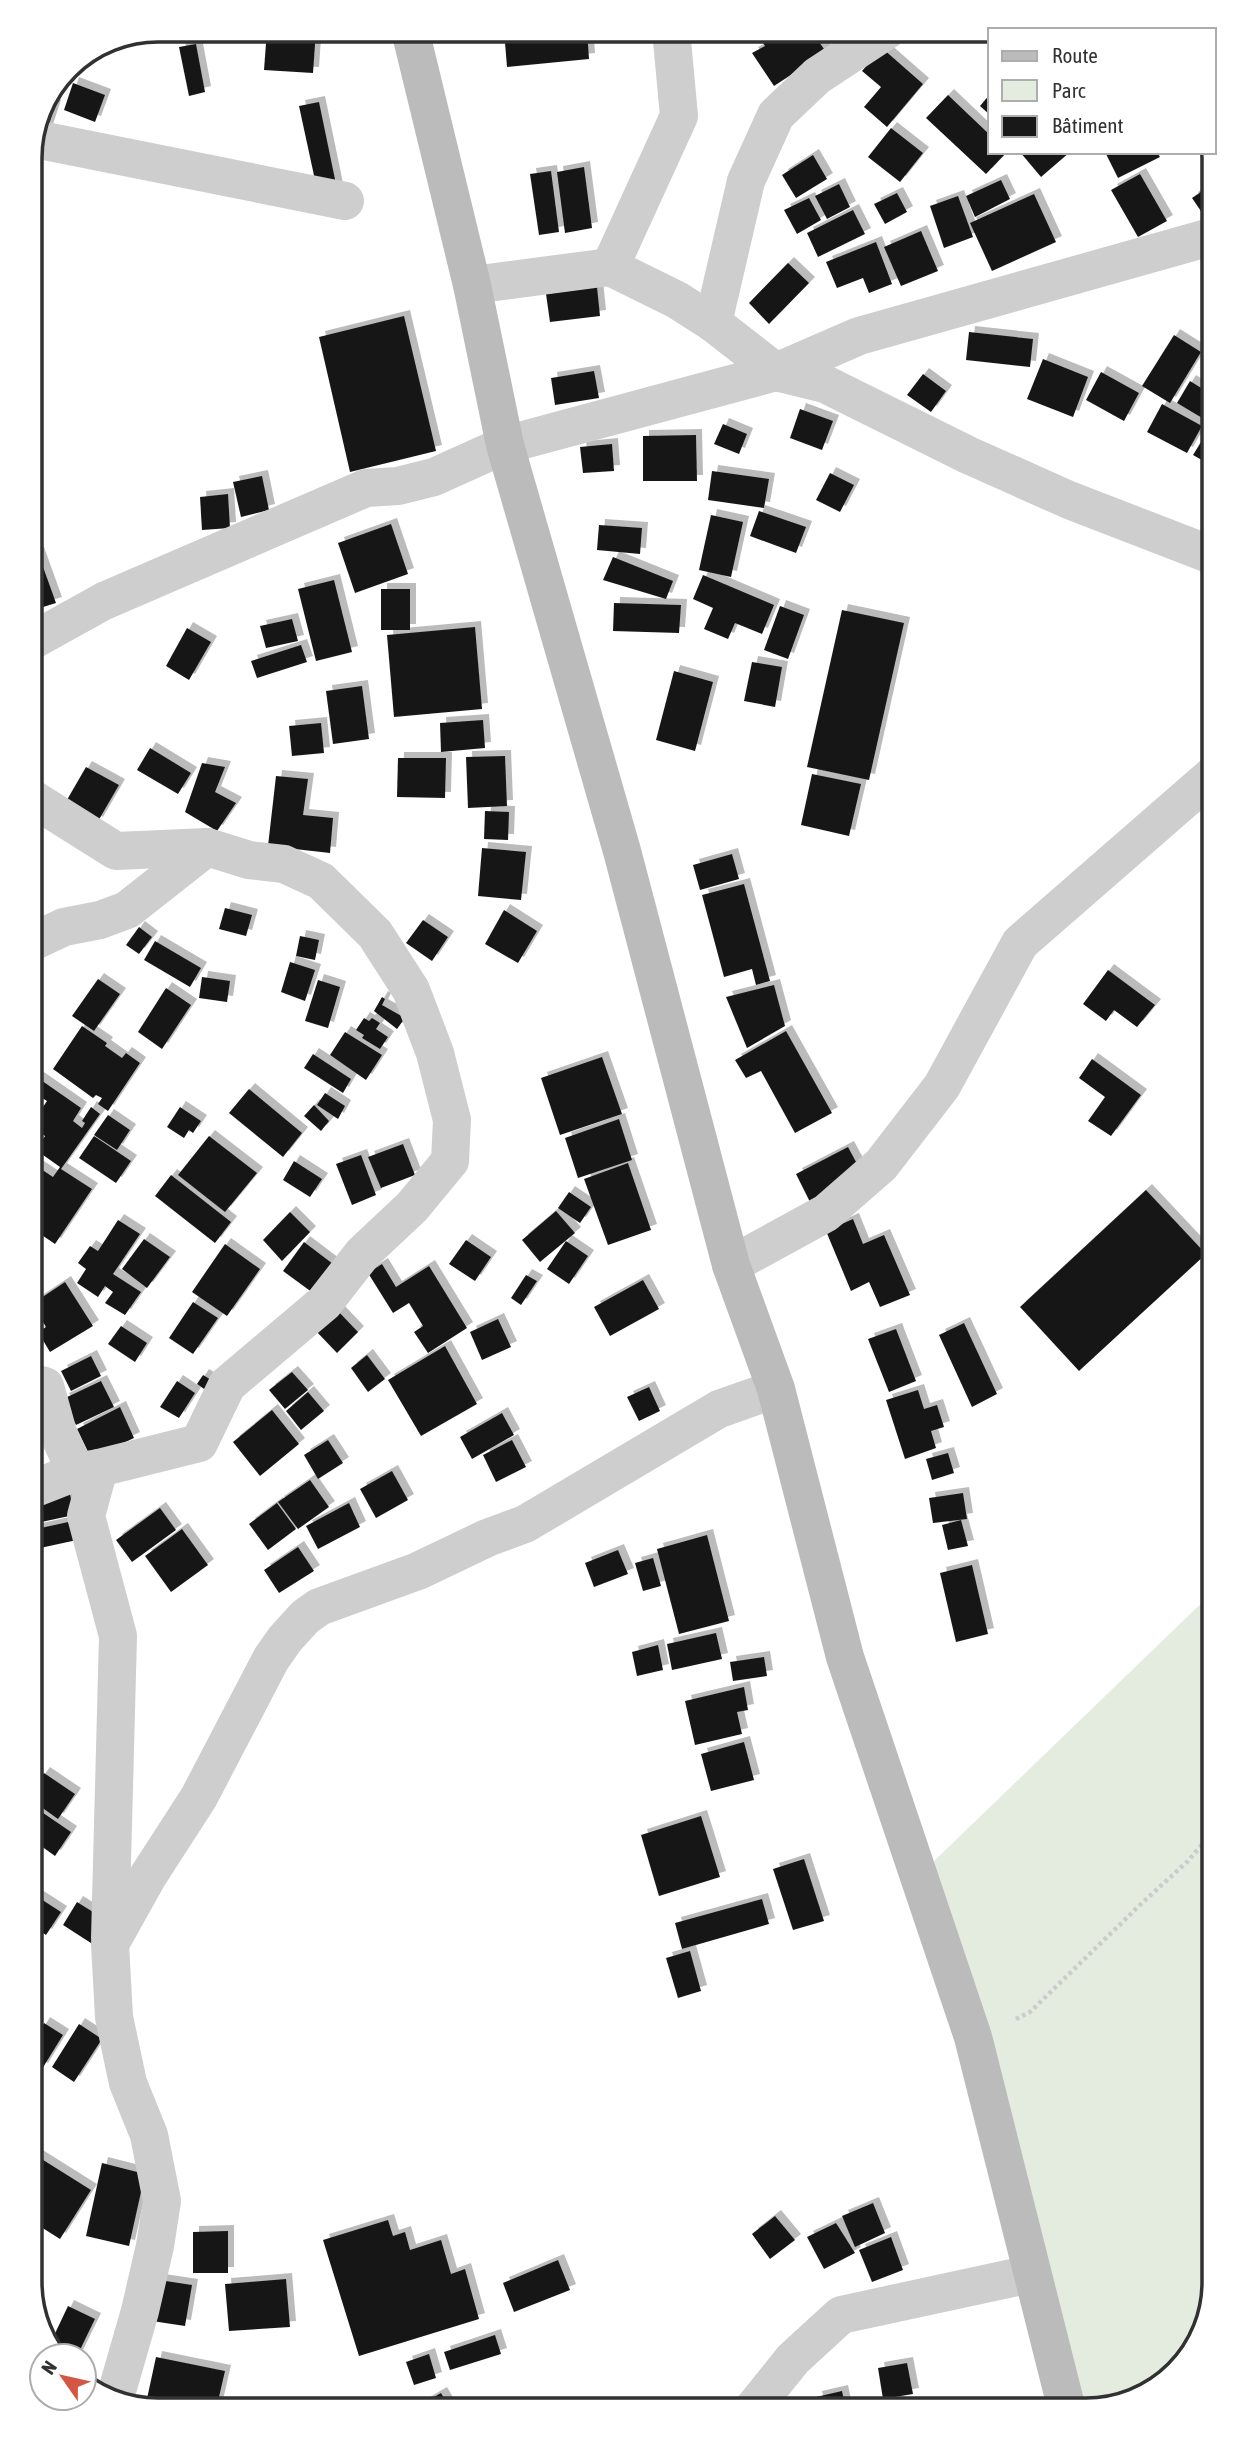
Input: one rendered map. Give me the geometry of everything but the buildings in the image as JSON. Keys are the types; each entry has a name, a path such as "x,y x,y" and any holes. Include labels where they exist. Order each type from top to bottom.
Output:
{"street":[{"path":"413,42 472,285 505,445 622,850 731,1265 776,1388 845,1657 973,2037 1064,2398"},
{"path":"610,267 679,116 672,42"},
{"path":"713,323 746,181 776,114 817,76 869,42"},
{"path":"44,141 345,201"},
{"path":"42,635 104,601 366,488 398,486 434,477 505,445 776,372 859,336 1202,239"},
{"path":"472,285 610,267 677,300 713,323 776,372 825,384 980,461 1069,500 1202,551"},
{"path":"731,1265 826,1213 881,1166 943,1086 1020,943 1202,784"},
{"path":"42,804 116,850 207,847 249,860 284,864 321,881 375,934 411,990 435,1053 452,1120 450,1161 412,1207 363,1253 324,1303 226,1385 199,1443 88,1470 42,1486"},
{"path":"42,937 64,927 100,920 127,910 207,847"},
{"path":"42,1385 45,1386 58,1433 88,1470 86,1516 118,1636 110,1944 114,2017 128,2083 149,2134 162,2201 140,2311 117,2390"},
{"path":"110,1944 148,1877 199,1797 271,1659 305,1617 319,1607 418,1571 525,1524 719,1409 776,1388"},
{"path":"762,2398 793,2359 841,2315 1031,2274"}],"path":[{"path":"973,2037 1030,2012 1188,1861 1202,1844"}],"green space":[{"path":"1202,1603 1201,2297 1190,2333 1173,2358 1144,2382 1130,2389 1109,2396 1073,2398 1053,2386 933,1862"}]}
